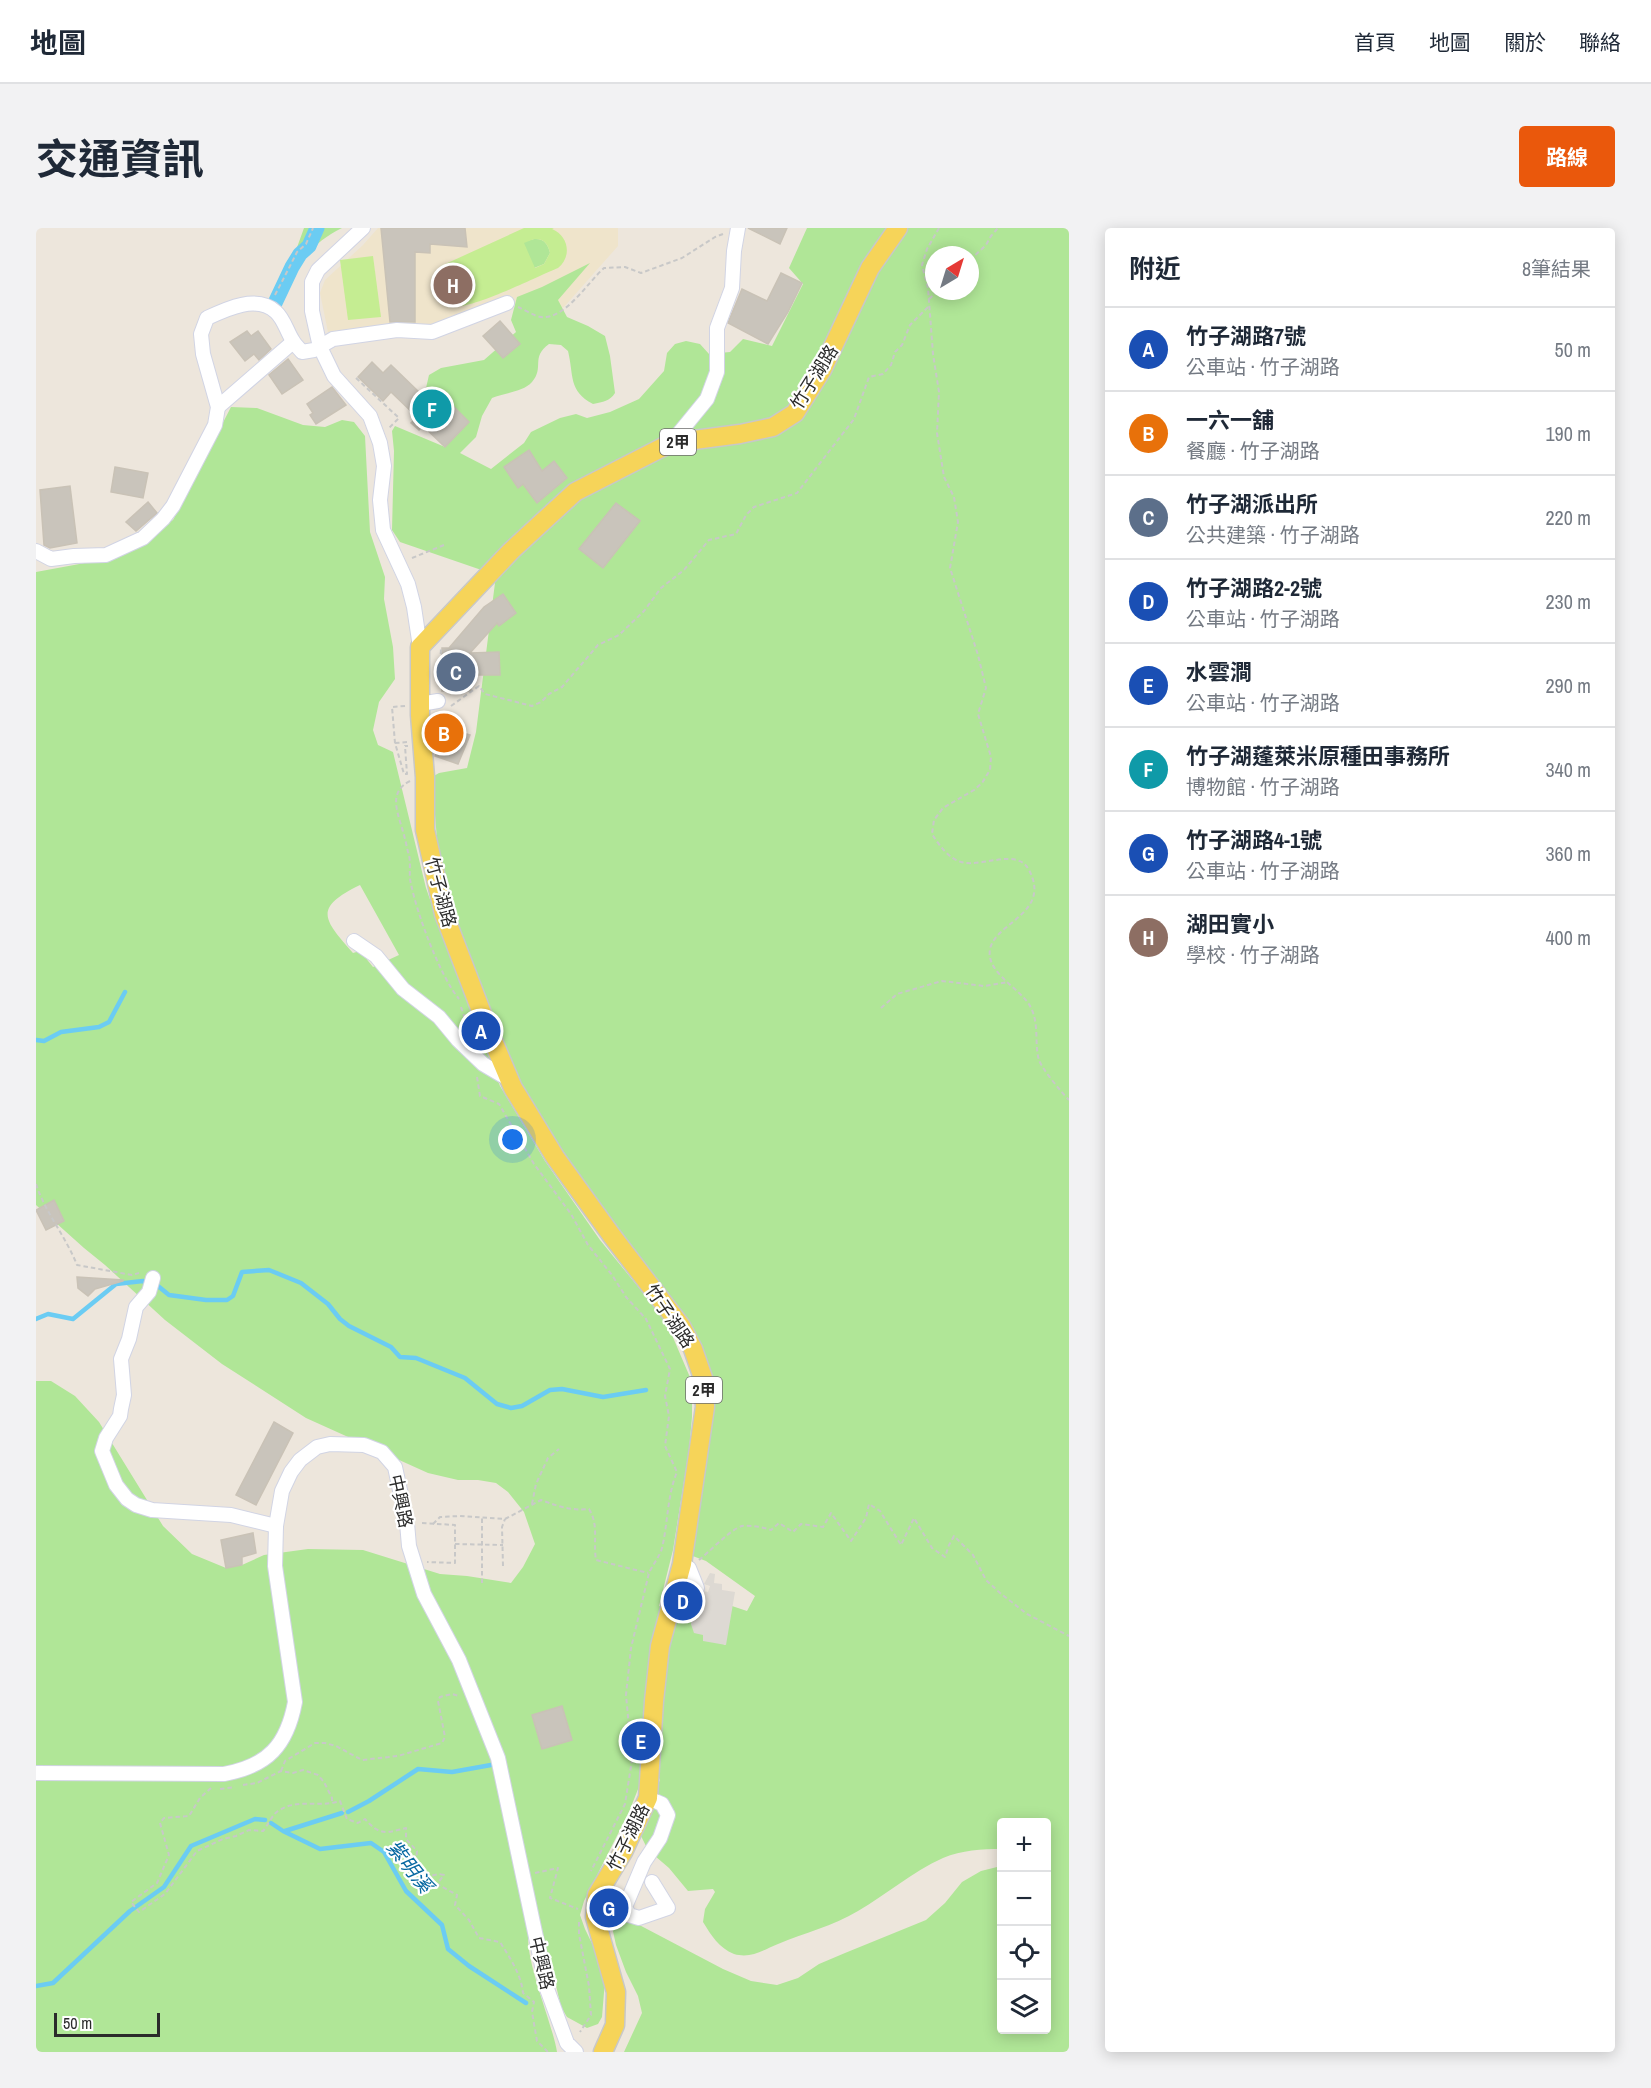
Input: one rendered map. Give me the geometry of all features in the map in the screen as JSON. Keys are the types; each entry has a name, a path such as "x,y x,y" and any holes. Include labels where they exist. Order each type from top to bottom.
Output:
{"main road":[{"name":"竹子湖路","path":"603,2052 615,2025 616,1992 595,1917 597,1895 623,1852 648,1798 660,1646 686,1566 705,1407 703,1378 693,1348 674,1318 555,1157 510,1080 488,1029 444,914 425,830 425,777 414,705 428,651 511,550 563,501 609,473 671,443 740,434 772,427 795,412 822,370 870,268 898,228"}],"street":[{"name":"竹子湖路","path":"363,228 318,270 312,282 312,311 320,347 334,376 370,416 380,443 384,466 380,500 383,530 408,584 428,651"},
{"path":"671,443 707,399 717,372 717,327 732,288 737,230"},
{"path":"36,551 51,559 106,555 143,538 173,506 215,425 218,407 203,354 201,334 207,318 229,308 262,304 275,311 293,342 302,351 314,350 333,339 386,332 432,332 507,303"},
{"path":"218,407 293,342"},
{"path":"414,705 443,705"},
{"path":"354,941 376,956 404,989 438,1017 483,1064 510,1080"},
{"path":"152,1282 149,1292 135,1307 129,1339 121,1359 124,1395 122,1409 106,1438 102,1452 116,1485 127,1499 136,1505 152,1510 231,1515 276,1526"},
{"name":"中興路","path":"36,1773 224,1774 242,1771 269,1756 280,1745 291,1724 295,1702 275,1566 276,1526 282,1491 300,1460 317,1447 330,1444 364,1445 382,1452 395,1467 407,1523 409,1546 424,1594 459,1660 498,1758 547,1989 567,2043 576,2052"},
{"path":"686,1566 697,1588"},
{"path":"648,1798 662,1804 668,1815 660,1838 644,1862 629,1896 625,1907 629,1915 639,1918 668,1908 652,1882"}],"path":[{"path":"274,298 297,252 306,244 313,228"},
{"path":"929,246 939,228"},
{"path":"979,252 998,228"},
{"path":"507,303 541,318 557,314 569,306 604,268 625,267 641,273 682,258 715,237 737,230"},
{"path":"925,255 922,265 925,280"},
{"path":"929,300 933,354 939,392 937,433 944,477 954,497 958,522 950,568 978,655 986,688 978,714 991,757 990,770 982,783 943,808 934,820 932,834 948,854 961,861 980,864 1016,859 1028,868 1034,893 1030,907 1008,925 993,944 989,956 995,968 1031,1007 1037,1029 1039,1060 1069,1100"},
{"path":"443,705 462,700 479,686 485,693 532,706 562,687 598,645 619,635 644,610 661,588 684,570 709,540 736,534 746,515 754,507 796,493 854,419 868,377 883,374 891,365 895,352 902,345 910,325 929,306"},
{"path":"356,378 399,418"},
{"path":"409,559 444,545"},
{"path":"428,651 441,646"},
{"path":"396,743 411,743 405,746 407,774 404,774 396,743 392,707 414,705"},
{"path":"413,780 407,782 397,795 395,810 408,851 410,866 408,873 413,895 438,963 450,989 459,999 473,1039 480,1096 499,1104 534,1164 571,1214 588,1245 626,1297 646,1319 670,1369 665,1396 669,1416 665,1446 677,1472 672,1484 662,1551 649,1573 631,1648 626,1695 632,1760 625,1804 587,1880"},
{"path":"881,1008 897,994 942,981 984,986 1008,982"},
{"path":"36,1184 77,1265 132,1275 145,1273 152,1282"},
{"path":"532,1504 536,1484 548,1458 560,1449"},
{"path":"431,1562 455,1563 455,1525 433,1524 440,1517 460,1516 505,1520 541,1500 564,1509 589,1509 596,1520 593,1543 596,1560 649,1573"},
{"path":"686,1566 742,1526 764,1527 771,1530 779,1523 793,1532 801,1524 823,1527 831,1513 851,1541 866,1518 869,1504 880,1511 901,1545 915,1518 932,1548 945,1557 954,1536 973,1555 986,1580 1000,1593 1027,1614 1069,1636"},
{"path":"482,1518 482,1583"},
{"path":"503,1566 502,1527 505,1520"},
{"path":"455,1544 503,1545"},
{"path":"281,1771 285,1761 315,1743 336,1746 362,1760 398,1756 442,1743 445,1737 438,1701 440,1697 452,1694 460,1696"},
{"path":"332,1803 332,1798 318,1775 303,1770 293,1773 281,1771 257,1783 224,1790 211,1788 200,1798 189,1816 164,1818 160,1823 169,1855 156,1883 131,1902 139,1912 165,1894 197,1851 249,1830 263,1831 276,1812 294,1803 332,1803 339,1801 347,1819 358,1823 365,1819 374,1829 384,1833 406,1828 406,1839 417,1851 416,1880 439,1874 444,1875 437,1884 457,1895 455,1905 469,1920 478,1938 500,1942 513,1961 522,1983 523,1993 534,2002 532,2012 537,2041 548,2052"},
{"path":"523,1876 558,1868 550,1898 578,1909 579,1934 589,1986 591,2015 580,2032"}],"shaded area":[{"path":"378,228 618,228 618,246 564,307 550,313 537,313 503,298 434,327 415,324 334,334 328,332 320,293 325,280"},
{"path":"710,1573 715,1574 714,1583 722,1584 722,1590 735,1592 726,1645 703,1641 703,1635 694,1633 691,1624 698,1590 708,1592 710,1586 704,1584"}],"green space":[{"path":"304,228 342,228 318,243 286,278"},
{"path":"524,228 554,228 552,229 562,236 567,247 565,258 558,268 504,292 461,306 447,304 439,293 437,279 441,266","holes":["534,239 545,242 550,253 544,264 535,268 524,243","460,269 471,293 463,296 451,293 447,284 452,273"]},
{"path":"807,228 1069,228 1069,2052 624,2052 642,2013 638,1996 616,1945 610,1918 614,1904 619,1906 626,1918 723,1969 751,1981 777,1985 798,1978 819,1964 926,1920 945,1903 962,1882 981,1871 997,1867 997,2034 1051,2034 1051,1818 997,1818 997,1849 972,1850 943,1858 848,1916 757,1953 740,1955 720,1945 703,1922 705,1909 715,1892 713,1889 688,1891 669,1868 648,1850 641,1836 645,1816 660,1780 654,1768 642,1779 629,1812 584,1901 580,1915 600,1960 605,1980 602,2017 598,2024 587,2028 567,2017 561,2007 542,1938 530,1928 529,1953 557,2052 36,2052 36,1381 51,1381 75,1396 99,1422 163,1526 192,1554 226,1568 242,1565 264,1555 308,1549 363,1550 440,1574 511,1583 523,1567 535,1544 524,1512 508,1492 496,1483 458,1480 428,1473 306,1418 222,1364 165,1320 36,1205 36,572 112,558 173,520 231,407 257,408 303,425 325,427 342,420 354,422 365,436 370,532 385,577 384,599 393,647 395,679 379,702 373,730 378,745 393,752 426,888 500,1086 545,1161 600,1240 666,1321 692,1382 689,1450 673,1550 659,1606 693,1615 691,1624 694,1628 725,1645 732,1606 747,1611 755,1596 706,1561 690,1555 712,1420 712,1390 618,1233 561,1153 521,1086 461,940 438,852 432,777 439,773 467,768 476,732 496,575 400,542 392,530 394,451 392,431 395,426 445,447 469,422 443,397 441,399 426,388 429,375 441,368 484,360 516,332 511,320 517,297 590,263 558,300 567,317 605,336 615,393 613,396 603,402 593,404 585,399 579,394 573,382 568,351 561,345 549,344 540,354 536,377 532,382 519,390 492,398 482,416 476,437 460,453 491,469 524,443 531,432 560,418 576,414 587,418 610,412 639,399 664,371 667,353 675,344 686,341 700,344 709,354 730,352 743,339 772,346 803,284 789,268","holes":["360,885 399,955 373,967 360,951 353,953 335,931 330,923 329,908 345,893"]},
{"path":"534,239 545,242 550,253 544,264 534,268 523,242"},
{"path":"373,256 381,317 348,320 340,260"},
{"path":"460,269 471,294 456,296 448,289 446,283 448,278"}],"building":[{"path":"381,228 465,228 467,247 430,244 430,253 415,252 415,322 390,322"},
{"path":"748,228 787,228 780,244"},
{"path":"781,273 802,283 788,312 768,344 728,323 742,289 767,301"},
{"path":"500,321 520,344 503,358 483,336"},
{"path":"247,331 251,336 258,331 271,349 259,360 254,354 245,361 230,342"},
{"path":"288,359 303,380 282,394 269,375"},
{"path":"372,362 383,373 391,365 420,393 426,388 441,399 443,396 469,422 445,447 423,426 419,430 411,423 417,417 391,392 383,401 358,377"},
{"path":"332,387 346,405 316,424 307,404"},
{"path":"529,450 542,471 554,461 567,478 537,503 523,484 518,488 504,467"},
{"path":"115,467 148,473 143,498 111,492"},
{"path":"70,486 77,543 50,548 44,545 40,490"},
{"path":"148,502 157,513 136,531 126,522"},
{"path":"616,503 640,521 603,568 579,549"},
{"path":"503,594 516,613 499,626 497,623 470,653 499,652 500,675 471,675 471,691 442,691 442,648 449,648 484,607"},
{"path":"444,727 470,735 458,764 435,756"},
{"path":"54,1200 64,1221 46,1230 36,1210"},
{"path":"77,1277 123,1281 95,1289 88,1296 78,1288"},
{"path":"274,1422 293,1433 256,1505 236,1495"},
{"path":"253,1533 256,1553 242,1557 242,1565 226,1568 221,1540"},
{"path":"562,1706 572,1740 542,1749 532,1715"}],"waterway":[{"path":"275,303 292,267 300,254 309,246 317,228"},
{"path":"36,1040 44,1041 61,1032 99,1027 109,1022 125,992"},
{"path":"36,1319 48,1314 73,1319 116,1284 143,1281 158,1286 169,1295 206,1300 227,1300 233,1296 242,1272 269,1270 301,1283 328,1304 349,1326 391,1347 400,1357 416,1358 465,1378 497,1404 511,1408 522,1406 550,1390 562,1389 603,1397 646,1390"},
{"path":"348,1812 418,1769 452,1772 491,1765"},
{"path":"285,1831 342,1813"},
{"name":"紫明溪","path":"36,1986 53,1983 130,1911 164,1887 191,1846 255,1819 265,1820"},
{"name":"紫明溪","path":"271,1823 320,1849 371,1843 384,1852 406,1891 442,1925 448,1949 469,1966 526,2003"}],"place":[{"name":"湖田實小","path":"453,285"},
{"name":"竹子湖蓬萊米原種田事務所","path":"432,409"},
{"name":"竹子湖派出所","path":"456,672"},
{"name":"一六一舖","path":"444,733"},
{"name":"竹子湖路7號","path":"481,1031"},
{"name":"竹子湖路2-2號","path":"683,1601"},
{"name":"水雲澗","path":"641,1741"},
{"name":"竹子湖路4-1號","path":"609,1908"}]}
